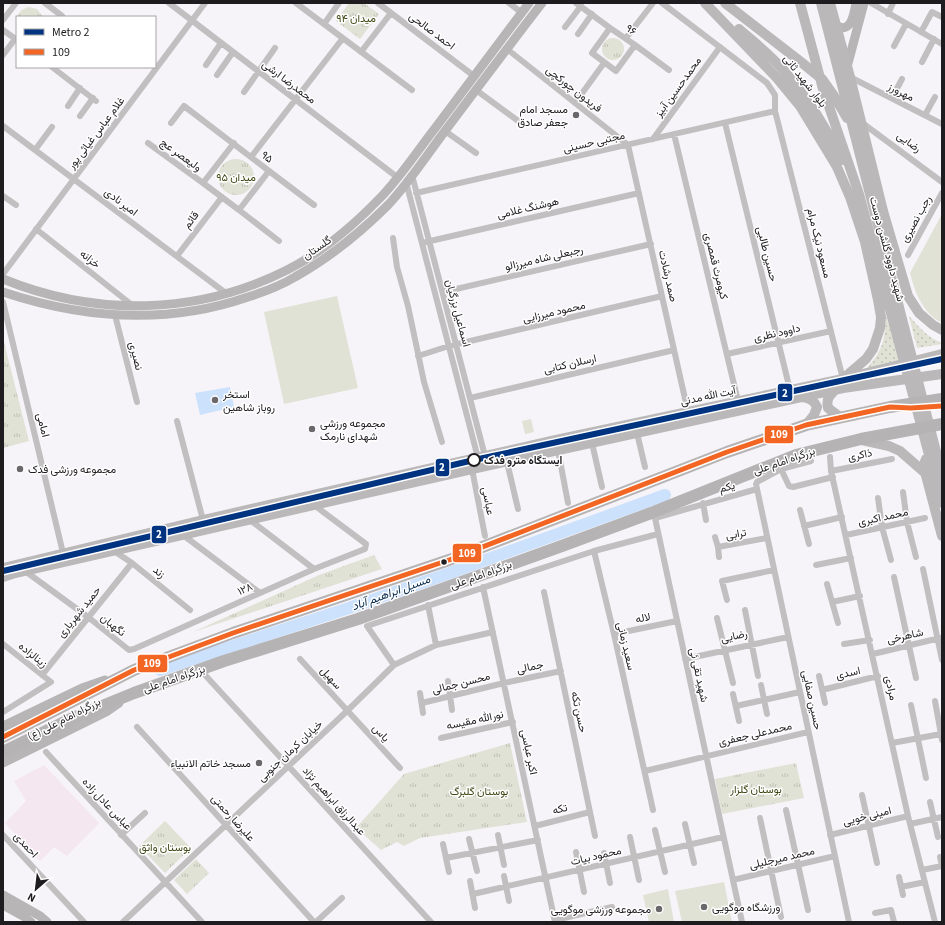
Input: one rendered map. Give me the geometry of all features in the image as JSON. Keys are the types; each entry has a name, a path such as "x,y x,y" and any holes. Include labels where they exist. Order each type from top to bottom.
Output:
{"highway":[{"name":"بزرگراه امام علی","path":"3,737 134,670 233,633 449,560 727,452 806,425 890,407 942,399"},
{"name":"بزرگراه امام علی","path":"3,752 75,717 134,693 224,662 358,619 559,547 651,513 796,455 861,439 942,424"}],"main road":[{"name":"گلستان","path":"3,279 29,290 75,301 114,306 153,306 191,302 227,294 259,283 289,269 321,249 352,226 382,196 529,3"},
{"name":"گلستان","path":"3,292 29,301 73,310 115,315 154,316 192,312 230,304 263,292 294,278 327,257 358,233 389,203 542,3"},
{"name":"بلوار شهید ثانی","path":"705,3 762,48 786,72 834,144 859,194"},
{"path":"705,3 777,78 800,106 837,167 850,197 865,242 881,317 880,328 873,350 866,359 843,378"},
{"name":"بلوار شهید ثانی","path":"725,3 822,79 845,114 857,142"},
{"name":"شهید داوود گلشن دوست","path":"800,3 824,90 859,194 934,465 942,475"},
{"name":"شهید داوود گلشن دوست","path":"821,3 857,142 942,503"},
{"path":"830,3 884,211 908,296 919,313 933,325 942,330"},
{"path":"836,25 841,28 849,26 856,3"},
{"path":"849,72 855,33 864,3"},
{"path":"397,177 409,178"},
{"path":"878,300 884,305 892,307 898,306 908,296"},
{"name":"آیت الله مدنی","path":"3,568 114,551 314,505 688,412 843,378 942,354"},
{"name":"آیت الله مدنی","path":"481,463 507,462 557,445 592,443 836,389 942,374"},
{"path":"836,389 828,396 826,402 828,408 840,417"},
{"path":"800,397 808,398 815,402 817,406 814,415 806,425"},
{"path":"861,439 889,446 934,465 942,536"},
{"path":"64,558 203,520 481,463"},
{"name":"آیت الله مدنی","path":"3,577 64,558"},
{"path":"3,726 82,688 134,670"},
{"name":"بزرگراه امام علی (ع)","path":"3,763 106,712 134,693"},
{"path":"3,895 40,916 47,922"},
{"path":"3,905 31,922"}],"street":[{"path":"3,20 16,3"},
{"path":"45,3 61,16"},
{"name":"محمدرضا ارشی","path":"169,3 397,177"},
{"name":"غلام عباس غیاثی ‌پور","path":"3,274 205,3"},
{"path":"296,3 412,90"},
{"path":"324,24 339,3"},
{"name":"احمد صالحی","path":"378,3 474,76"},
{"path":"509,3 522,13"},
{"path":"626,38 652,3"},
{"name":"مسعود نیک مرام","path":"662,3 768,83 775,95 775,112 843,378"},
{"path":"870,3 942,44"},
{"path":"888,14 893,3"},
{"path":"565,27 579,5 610,28"},
{"path":"921,32 932,12 942,17"},
{"path":"361,52 391,13"},
{"path":"578,34 592,14"},
{"path":"894,46 906,24"},
{"name":"۹۶","path":"610,28 626,38 635,45 616,71 592,53 610,28"},
{"path":"3,30 16,40 3,55"},
{"path":"251,157 343,38"},
{"path":"922,62 934,39"},
{"path":"206,65 221,43"},
{"path":"635,45 669,70"},
{"name":"محمدحسین آبیز","path":"653,139 720,47"},
{"path":"244,92 275,48"},
{"name":"فریدون چورکچی","path":"507,49 628,145"},
{"path":"217,75 233,52"},
{"path":"575,103 604,63"},
{"path":"53,68 95,99 80,116"},
{"name":"مهرورز","path":"849,72 892,98 942,124"},
{"path":"892,98 902,79"},
{"path":"68,106 80,88"},
{"path":"476,90 521,123"},
{"path":"925,115 935,97"},
{"name":"۹۵","path":"171,123 184,106 269,171 239,210"},
{"name":"مجتبی حسینی","path":"416,193 775,112"},
{"name":"رضایی","path":"861,122 942,182"},
{"name":"حسین طالبی","path":"725,123 790,390"},
{"name":"امیر نادی","path":"3,126 227,294"},
{"path":"35,150 52,127"},
{"path":"445,131 476,153"},
{"name":"کیومرث قمصری","path":"674,134 738,401"},
{"name":"ولیعصر عج","path":"148,143 203,183"},
{"path":"234,143 203,183 279,241"},
{"name":"صمد رشادت","path":"628,145 688,412"},
{"path":"269,171 314,205"},
{"name":"اسماعیل بزرگیان","path":"409,178 416,193 470,398 481,463"},
{"name":"اسماعیل بزرگیان","path":"409,178 422,242 481,463"},
{"name":"هوشنگ غلامی","path":"422,242 639,193"},
{"name":"رجب نصیری","path":"908,255 942,193"},
{"path":"3,196 16,205"},
{"name":"قائم","path":"177,256 222,197"},
{"name":"خزانه","path":"36,229 132,306"},
{"path":"393,238 397,267 408,306 424,382 442,442"},
{"name":"رجبعلی شاه میرزالو","path":"442,292 651,244"},
{"name":"محمود میرزایی","path":"418,356 449,346 662,296"},
{"name":"امامی","path":"3,302 64,558"},
{"name":"نصیری","path":"115,315 137,402"},
{"name":"داوود نظری","path":"727,354 831,331"},
{"name":"ارسلان کتابی","path":"470,398 674,350"},
{"path":"177,421 203,520"},
{"path":"638,433 644,467"},
{"path":"592,443 602,487"},
{"path":"557,445 568,503"},
{"name":"مرادی","path":"830,457 832,474 908,816 935,922"},
{"name":"ذاکری","path":"781,469 787,484 793,487 832,474 892,459"},
{"name":"یکم","path":"654,518 757,486 781,469 811,461"},
{"path":"507,462 518,510"},
{"name":"عباسی","path":"481,463 485,536"},
{"name":"حسین صفایی","path":"757,486 849,922"},
{"path":"903,492 907,522 916,557"},
{"path":"878,498 882,527 891,560"},
{"path":"703,503 706,520"},
{"name":"۱۲۸","path":"131,650 314,569 365,549 367,546 366,544 314,505"},
{"path":"800,510 809,544"},
{"path":"804,526 842,517"},
{"name":"شهید تقی ئی","path":"654,518 742,922"},
{"name":"محمد اکبری","path":"846,535 925,518"},
{"path":"250,520 314,569"},
{"path":"394,665 367,626 594,551 658,534"},
{"path":"183,535 260,593"},
{"path":"715,537 718,547"},
{"name":"ترابی","path":"720,557 718,547 767,538"},
{"name":"زند","path":"114,551 132,562 190,610"},
{"name":"سعید زمانی","path":"594,551 653,810"},
{"path":"816,565 851,558"},
{"name":"حمید شهریاری","path":"42,675 132,562"},
{"path":"923,569 940,639 942,660"},
{"path":"727,600 722,581 774,570"},
{"name":"نگهبان","path":"25,571 88,617 128,650 131,650"},
{"path":"894,577 916,678"},
{"path":"827,584 838,623"},
{"name":"اکبر عباسی","path":"483,587 494,632 555,921"},
{"name":"حسن تکه","path":"544,592 595,836"},
{"path":"832,602 860,596"},
{"path":"428,605 436,645"},
{"path":"745,610 758,676"},
{"path":"717,618 732,683"},
{"name":"لاله","path":"614,634 677,621"},
{"name":"خیابان کرمان جنوبی","path":"123,922 394,665 436,645 494,632"},
{"name":"رضایی","path":"685,659 788,637"},
{"name":"شاهرخی","path":"873,654 940,639"},
{"path":"844,644 870,640"},
{"name":"زینالزاده","path":"3,644 51,682 3,712"},
{"name":"سهیل","path":"300,659 347,711"},
{"name":"جمالی","path":"504,683 560,671"},
{"name":"عبدالرزاق ابراهیم نژاد","path":"206,676 428,921"},
{"name":"اسدی","path":"819,676 825,703"},
{"name":"اسدی","path":"822,690 878,676"},
{"path":"448,681 452,710"},
{"name":"محسن جمالی","path":"422,703 504,683"},
{"path":"761,685 767,714"},
{"path":"736,706 800,692"},
{"path":"420,693 423,713"},
{"path":"733,694 739,721"},
{"path":"892,743 917,738 941,737 935,701"},
{"path":"911,705 926,778"},
{"name":"یاس","path":"347,711 400,768"},
{"name":"نورالله مقیسه","path":"441,738 513,722"},
{"name":"علیرضا رحمتی","path":"137,727 315,922"},
{"name":"محمدعلی جعفری","path":"706,756 808,732"},
{"name":"عباس عادل زاده","path":"46,752 202,922"},
{"path":"645,771 706,756"},
{"path":"862,795 877,863"},
{"path":"930,802 938,837"},
{"path":"786,810 808,910"},
{"name":"تکه","path":"535,826 590,812"},
{"path":"121,835 145,813"},
{"name":"امینی خویی","path":"830,835 908,816"},
{"path":"910,824 942,817"},
{"path":"760,818 781,917"},
{"path":"686,824 694,863"},
{"path":"655,830 665,872"},
{"path":"498,834 504,865"},
{"name":"احمدی","path":"3,835 84,922"},
{"path":"630,837 639,880"},
{"name":"محمود بیات","path":"473,894 723,837"},
{"path":"469,839 477,871"},
{"path":"446,858 538,840"},
{"path":"443,844 448,872"},
{"path":"576,852 584,892"},
{"path":"604,853 610,883"},
{"name":"محمد میرجلیلی","path":"733,880 835,856"},
{"path":"922,870 942,866 940,857"},
{"path":"504,876 509,901"},
{"path":"899,876 903,895"},
{"path":"470,881 476,908"},
{"path":"901,887 924,882"},
{"path":"315,922 342,898"},
{"path":"555,921 612,907"},
{"path":"875,912 891,910 894,922"}],"shaded area":[{"path":"44,765 99,823 67,856 54,847 40,861 5,823 26,801 14,781"}],"green space":[{"name":"میدان ۹۴","path":"349,3 364,3 379,14 360,39 336,21"},
{"path":"29,7 37,9 42,16 18,16 21,11 26,8"},
{"path":"613,38 621,41 624,49 621,57 613,60 605,57 602,49 605,41"},
{"name":"میدان ۹۵","path":"236,159 246,162 251,167 254,177 251,187 246,192 236,195 226,192 221,187 218,177 221,167 226,162"},
{"path":"942,214 942,323 930,314 921,302 914,288 910,273"},
{"path":"337,296 358,388 284,404 264,312"},
{"path":"886,316 901,359 866,369 882,345"},
{"path":"909,316 924,332 942,344 917,348"},
{"path":"3,338 29,441 3,448"},
{"path":"531,419 534,432 525,434 522,421"},
{"path":"374,555 382,569 193,632 319,575"},
{"name":"بوستان گلبرگ","path":"510,743 527,822 420,838 404,846 397,842 381,850 356,828 404,774"},
{"name":"بوستان گلزار","path":"796,763 804,798 722,814 715,779"},
{"name":"بوستان واثق","path":"165,821 191,848 165,873 139,846"},
{"path":"196,859 209,873 187,894 174,880"},
{"name":"ورزشگاه موگویی","path":"724,882 732,922 682,922 675,891"},
{"name":"مجموعه ورزشی موگویی","path":"668,889 674,922 649,922 643,895"}],"water":[{"name":"استخر روباز شاهین","path":"230,387 234,407 200,415 195,393"}],"waterway":[{"name":"مسیل ابراهیم آباد","path":"160,670 349,608 665,495"}],"metro line":[{"name":"2","path":"3,571 474,460 942,359"}],"transit line":[{"name":"109","path":"3,737 134,670 233,633 449,560 727,452 806,425 890,407 911,408 942,406"}],"place":[{"name":"مسجد امام جعفر صادق","path":"576,115"},
{"name":"استخر روباز شاهین","path":"215,400"},
{"name":"مجموعه ورزشی شهدای نارمک","path":"312,429"},
{"name":"ایستگاه مترو فدک","path":"474,460"},
{"name":"مجموعه ورزشی فدک","path":"20,469"},
{"name":"مسجد خاتم الانبیاء","path":"259,763"},
{"name":"ورزشگاه موگویی","path":"704,907"},
{"name":"مجموعه ورزشی موگویی","path":"659,909"}]}
